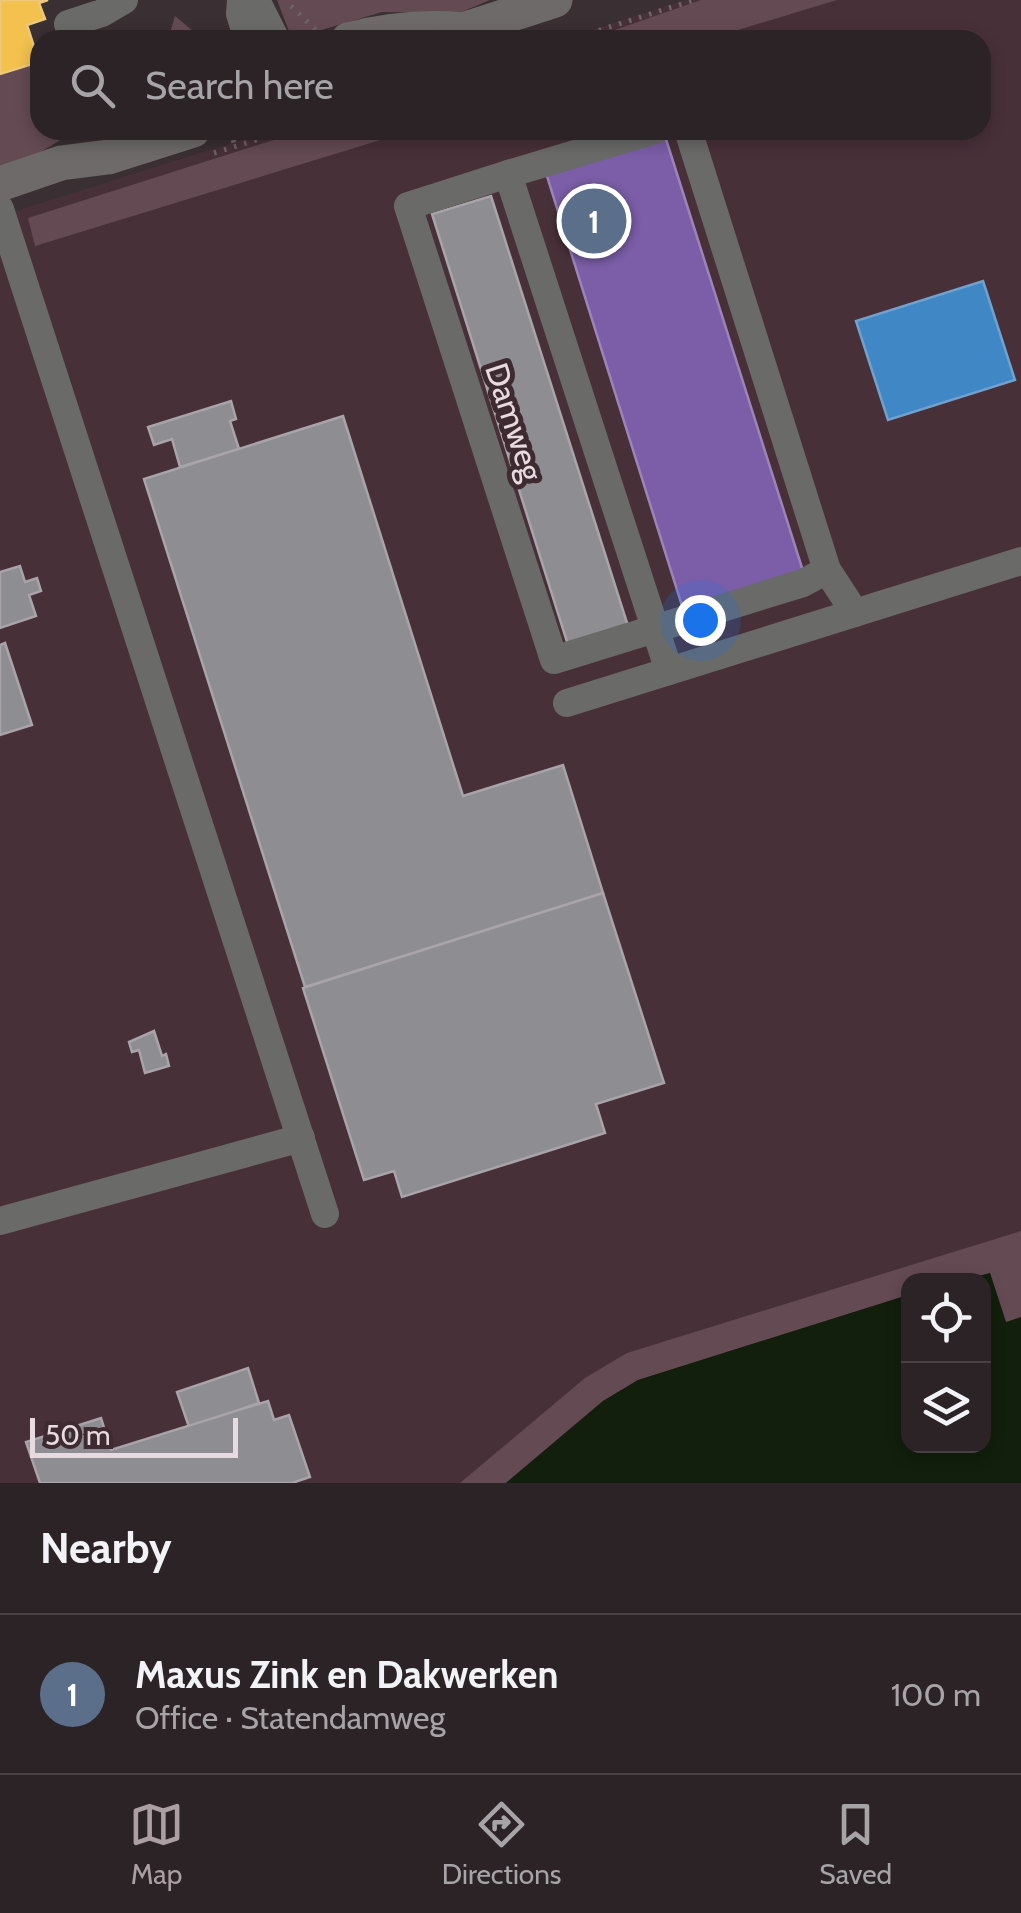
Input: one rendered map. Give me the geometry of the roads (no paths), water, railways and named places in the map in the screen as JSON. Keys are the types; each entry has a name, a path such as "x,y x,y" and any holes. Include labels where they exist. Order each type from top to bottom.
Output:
{"main road":[{"path":"471,30 555,0"},
{"path":"392,30 426,26 440,30"},
{"path":"61,163 85,140"},
{"path":"0,184 61,163 108,157 162,140"}],"street":[{"path":"68,24 102,13 124,0"},
{"path":"241,0 245,30"},
{"path":"256,0 271,30"},
{"name":"Damweg","path":"622,140 408,206 554,660 804,583 827,570"},
{"path":"691,140 827,570 855,613"},
{"path":"508,174 669,671"},
{"path":"0,209 325,1214"},
{"path":"567,703 1021,561"},
{"path":"0,1220 300,1138"}],"place":[{"name":"Maxus Zink en Dakwerken","path":"594,221"}]}
